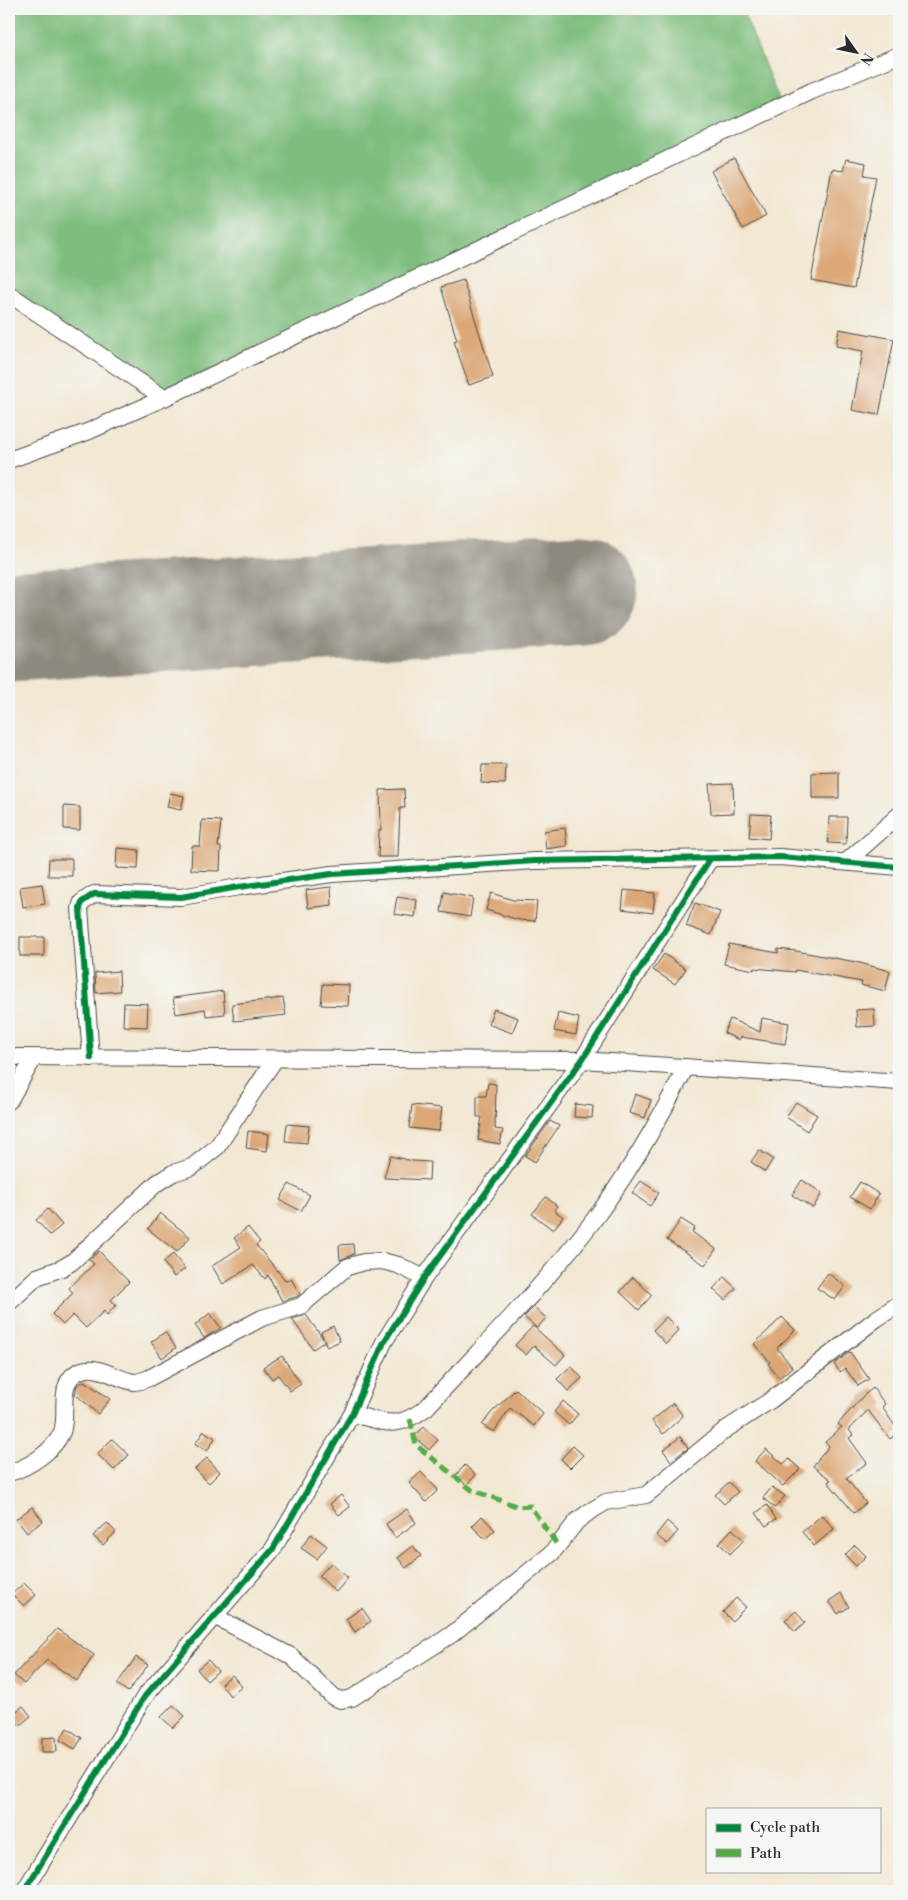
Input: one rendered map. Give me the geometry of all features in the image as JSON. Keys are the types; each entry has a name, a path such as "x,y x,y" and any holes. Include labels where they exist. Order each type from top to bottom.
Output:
{"street":[{"path":"9,460 87,432 164,398 812,91 899,55"},
{"path":"9,294 164,398"},
{"path":"846,862 899,814"},
{"path":"91,1058 80,908 82,902 88,896 94,894 180,897 239,886 332,874 535,861 780,857 899,867"},
{"path":"24,1891 144,1696 273,1549 352,1414 384,1342 424,1278 582,1060 710,859"},
{"path":"9,1057 582,1060 899,1082"},
{"path":"9,1101 34,1058"},
{"path":"9,1303 37,1277 62,1268 72,1262 157,1183 173,1173 192,1167 204,1159 217,1147 275,1059"},
{"path":"352,1414 395,1424 410,1419 426,1408 554,1270 591,1224 617,1187 668,1103 686,1067"},
{"path":"9,1473 39,1459 62,1432 64,1393 72,1378 82,1370 92,1368 135,1382 149,1378 262,1318 301,1306 347,1267 364,1262 382,1261 398,1265 424,1278"},
{"path":"214,1616 291,1656 333,1697 341,1700 352,1698 451,1635 552,1553 577,1521 589,1512 606,1502 646,1495 725,1430 771,1400 876,1319 899,1304"}],"green space":[{"path":"9,9 742,9 780,102 168,395 9,290"}],"building":[{"path":"734,158 766,216 743,229 711,171"},
{"path":"846,159 866,163 864,175 876,177 854,288 811,280 832,169 843,171"},
{"path":"463,280 493,377 469,385 454,341 457,340 441,287"},
{"path":"839,329 894,339 879,415 852,410 863,351 836,346"},
{"path":"482,765 506,765 505,784 481,783"},
{"path":"839,772 839,798 812,798 812,773"},
{"path":"733,783 734,813 711,814 709,784"},
{"path":"404,789 405,808 400,808 398,857 378,857 379,830 381,830 380,790"},
{"path":"170,793 184,796 181,810 167,807"},
{"path":"64,806 80,807 80,830 64,829"},
{"path":"751,814 771,815 769,839 749,837"},
{"path":"829,817 847,817 846,844 828,843"},
{"path":"202,820 221,821 218,847 221,847 220,871 191,870 192,846 200,846"},
{"path":"565,828 567,846 546,849 544,831"},
{"path":"117,848 139,850 138,869 116,868"},
{"path":"49,859 72,859 72,876 48,876"},
{"path":"42,884 45,904 23,907 20,887"},
{"path":"331,887 332,905 308,908 306,890"},
{"path":"624,890 655,893 653,913 622,909"},
{"path":"444,892 473,898 470,917 441,912"},
{"path":"491,893 513,900 537,901 535,921 519,920 486,910"},
{"path":"397,897 417,900 415,917 394,914"},
{"path":"695,903 720,912 711,935 686,926"},
{"path":"20,937 44,937 44,956 20,956"},
{"path":"729,944 778,953 778,949 796,951 856,962 890,971 885,991 861,985 862,982 795,970 795,972 754,968 754,970 724,964"},
{"path":"664,954 686,969 675,984 653,970"},
{"path":"119,971 120,991 96,993 95,973"},
{"path":"323,984 349,985 348,1006 321,1005"},
{"path":"223,991 225,1014 206,1016 205,1009 176,1014 173,998"},
{"path":"283,998 286,1015 234,1021 232,1004"},
{"path":"124,1003 148,1004 147,1027 123,1026"},
{"path":"494,1009 518,1018 512,1033 488,1024"},
{"path":"874,1009 875,1026 857,1027 856,1010"},
{"path":"558,1013 579,1018 576,1035 554,1031"},
{"path":"762,1018 789,1023 785,1044 741,1037 739,1040 724,1033 730,1019 760,1032"},
{"path":"488,1083 496,1084 495,1129 503,1130 500,1144 478,1140 482,1117 477,1117 477,1096 486,1096"},
{"path":"635,1094 651,1100 645,1118 629,1113"},
{"path":"796,1102 817,1115 807,1131 786,1117"},
{"path":"575,1104 593,1106 592,1118 574,1117"},
{"path":"412,1105 442,1108 439,1131 409,1128"},
{"path":"550,1121 559,1126 535,1162 525,1156"},
{"path":"287,1124 309,1126 307,1143 285,1141"},
{"path":"248,1131 269,1134 267,1151 246,1148"},
{"path":"759,1150 773,1159 765,1172 751,1162"},
{"path":"390,1156 413,1161 430,1162 429,1180 384,1178"},
{"path":"802,1180 822,1193 813,1208 792,1195"},
{"path":"641,1181 659,1193 650,1206 632,1193"},
{"path":"860,1182 879,1194 870,1209 850,1197"},
{"path":"289,1184 310,1195 301,1211 280,1200"},
{"path":"546,1197 557,1206 554,1210 563,1217 553,1230 532,1214"},
{"path":"48,1209 62,1225 50,1235 36,1220"},
{"path":"160,1213 190,1237 177,1252 148,1229"},
{"path":"681,1219 695,1228 692,1232 716,1249 705,1265 667,1240"},
{"path":"248,1227 260,1242 256,1245 286,1281 291,1279 300,1294 296,1297 282,1301 268,1275 265,1279 253,1265 223,1284 212,1266 241,1247 234,1238"},
{"path":"353,1244 354,1254 340,1260 339,1245"},
{"path":"99,1251 129,1282 111,1300 116,1305 107,1315 104,1311 86,1328 73,1315 63,1325 52,1314 73,1293 69,1288 94,1264 89,1260"},
{"path":"173,1254 185,1269 174,1277 163,1262"},
{"path":"828,1273 845,1286 835,1300 817,1288"},
{"path":"633,1277 652,1295 639,1310 620,1292"},
{"path":"724,1277 736,1288 725,1300 713,1289"},
{"path":"534,1307 546,1318 537,1328 524,1317"},
{"path":"210,1313 221,1328 204,1338 195,1325"},
{"path":"306,1315 325,1341 313,1349 292,1319"},
{"path":"666,1317 679,1330 666,1344 653,1330"},
{"path":"782,1317 795,1330 777,1348 792,1367 779,1378 768,1364 770,1362 754,1344"},
{"path":"333,1326 340,1341 327,1347 321,1332"},
{"path":"533,1326 565,1355 556,1365 534,1346 526,1355 515,1345"},
{"path":"165,1332 176,1348 162,1358 151,1342"},
{"path":"850,1352 869,1379 858,1386 845,1368 840,1372 834,1364"},
{"path":"282,1356 301,1384 290,1391 278,1375 272,1379 263,1367"},
{"path":"571,1366 582,1378 568,1391 557,1379"},
{"path":"84,1381 110,1399 98,1414 75,1394 77,1386"},
{"path":"873,1388 885,1404 882,1407 899,1432 890,1439 868,1410 849,1430 853,1435 849,1438 867,1463 846,1478 866,1503 854,1513 828,1482 831,1480 813,1466 829,1446 825,1442 842,1427 838,1424 863,1396"},
{"path":"516,1389 543,1414 534,1426 510,1408 494,1432 482,1425 491,1413"},
{"path":"563,1401 578,1414 569,1425 554,1412"},
{"path":"673,1403 683,1416 663,1434 652,1421"},
{"path":"423,1427 438,1440 429,1450 414,1437"},
{"path":"204,1431 215,1438 207,1451 195,1444"},
{"path":"680,1437 688,1448 671,1461 663,1450"},
{"path":"112,1439 129,1455 114,1470 97,1454"},
{"path":"573,1446 583,1455 570,1468 561,1459"},
{"path":"766,1449 783,1464 789,1459 800,1469 783,1486 755,1461"},
{"path":"207,1458 220,1472 209,1483 195,1469"},
{"path":"465,1465 476,1475 466,1485 456,1475"},
{"path":"421,1472 438,1490 426,1502 409,1483"},
{"path":"729,1482 738,1492 724,1504 715,1495"},
{"path":"772,1487 785,1496 775,1508 763,1498"},
{"path":"341,1495 350,1507 339,1515 330,1504"},
{"path":"767,1505 776,1519 766,1526 756,1513"},
{"path":"32,1507 43,1521 27,1533 16,1519"},
{"path":"407,1509 416,1523 395,1538 386,1524"},
{"path":"822,1515 834,1529 814,1546 802,1532"},
{"path":"482,1516 495,1530 485,1539 472,1526"},
{"path":"667,1521 678,1531 667,1544 656,1535"},
{"path":"107,1523 116,1532 103,1545 93,1536"},
{"path":"732,1529 744,1540 730,1554 719,1543"},
{"path":"311,1534 327,1546 317,1559 301,1548"},
{"path":"855,1545 866,1556 856,1566 845,1555"},
{"path":"413,1546 421,1556 406,1568 398,1558"},
{"path":"331,1563 348,1578 336,1592 319,1576"},
{"path":"24,1583 36,1595 24,1606 12,1594"},
{"path":"841,1593 849,1607 838,1614 829,1601"},
{"path":"736,1598 746,1607 732,1621 723,1612"},
{"path":"362,1608 371,1621 355,1632 346,1619"},
{"path":"796,1611 805,1623 795,1632 785,1620"},
{"path":"57,1629 94,1655 77,1681 47,1660 24,1684 14,1675"},
{"path":"136,1657 148,1665 128,1692 117,1684"},
{"path":"208,1660 218,1671 207,1681 197,1669"},
{"path":"232,1675 242,1687 230,1696 221,1684"},
{"path":"173,1705 185,1716 173,1728 161,1717"},
{"path":"23,1706 31,1716 19,1726 10,1716"},
{"path":"67,1728 82,1738 75,1749 60,1740"},
{"path":"56,1737 57,1752 42,1752 42,1738"}],"runway":[{"path":"9,626 582,590"}],"marked path":[{"path":"410,1419 416,1445 472,1490 519,1507 530,1506 558,1546"}],"cycle path":[{"path":"91,1058 80,908 82,902 94,894 181,897 332,874 535,861 780,857 899,867"},
{"path":"24,1891 145,1696 273,1549 352,1414 384,1342 424,1278 582,1060 710,859"}]}
